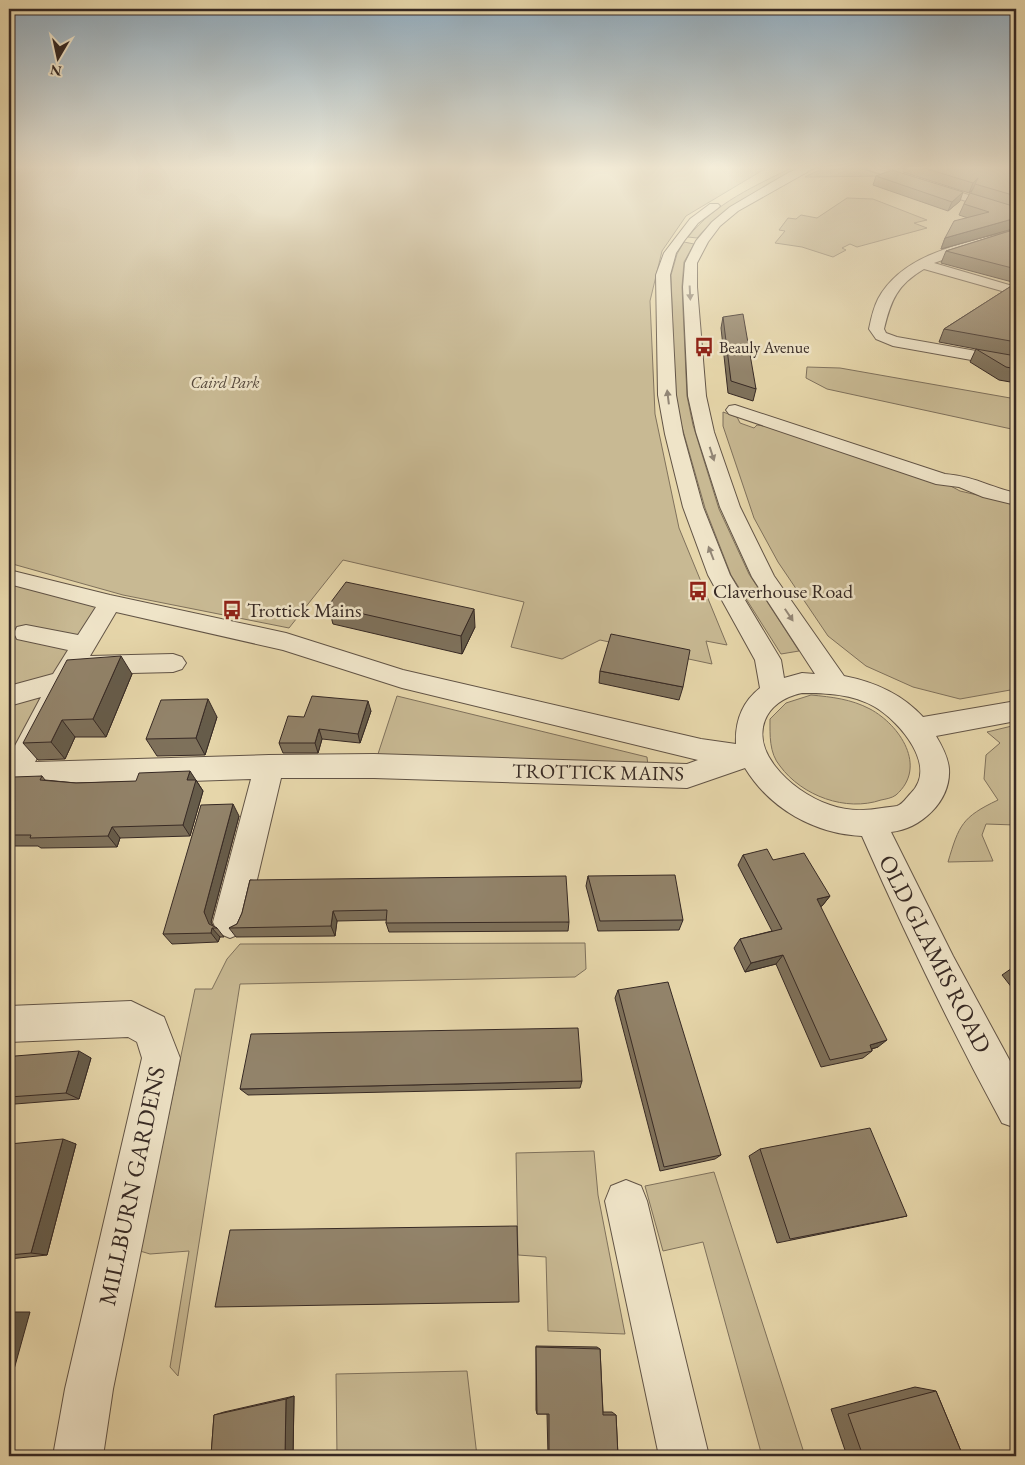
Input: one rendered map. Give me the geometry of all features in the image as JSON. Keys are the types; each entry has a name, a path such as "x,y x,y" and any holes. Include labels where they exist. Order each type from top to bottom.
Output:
{"street":[{"path":"682,235 670,253 663,275 667,395 674,434 693,507 716,567 768,660 774,692"},
{"path":"707,235 692,262 690,287 697,396 705,432 730,507 763,577 835,683"},
{"path":"1011,235 941,255 922,264 900,280 886,296 876,329 882,336 893,341 1016,363"},
{"path":"679,239 702,241"},
{"path":"922,264 1016,291"},
{"path":"746,417 943,480 962,481 990,493 1016,499"},
{"path":"9,577 110,603 286,642 402,679 701,750 749,757"},
{"name":"TROTTICK MAINS","path":"110,603 66,674 12,775 268,767 374,766 687,776 749,757"},
{"path":"26,633 84,646"},
{"path":"9,696 66,674 117,663 173,663"},
{"path":"802,683 835,683 864,691 894,707 918,730 932,753 935,778 926,800 905,816 872,823 836,820 804,807 779,790 749,757 748,738 750,719 759,704 774,692 802,683"},
{"path":"918,730 1016,711"},
{"path":"230,922 268,767"},
{"name":"OLD GLAMIS ROAD","path":"872,823 901,889 982,1048 1016,1109"},
{"name":"MILLBURN GARDENS","path":"9,1024 131,1019 152,1030 160,1058 91,1379 78,1456"},
{"path":"626,1201 684,1456"}],"green space":[{"name":"Caird Park","path":"9,235 673,235 662,251 650,301 655,414 679,528 727,645 706,641 712,664 600,640 562,659 511,647 524,602 343,560 289,628 123,595 9,563"},
{"path":"689,235 699,235 697,238 688,237"},
{"path":"781,235 900,235 857,247 850,244 842,248 846,250 833,257 802,247 775,243"},
{"path":"684,242 694,244 684,262 682,287 687,396 693,425 719,509 749,574 799,651 781,654 731,575 705,508 678,413 675,395 671,275 677,254"},
{"path":"807,367 840,368 1016,399 1016,430 827,389 806,378"},
{"path":"723,412 737,417 740,423 754,428 757,425 765,426 947,484 960,491 1016,504 1016,689 960,699 913,687 866,666 828,636 778,562 754,518 723,426"},
{"path":"9,577 110,603 62,681 9,696"},
{"path":"51,690 19,750 9,751 9,703"},
{"path":"811,695 856,703 870,709 891,725 900,736 910,760 910,772 905,784 896,795 868,803 839,802 812,793 789,777 776,761 772,750 770,719 786,703"},
{"path":"397,696 647,757 648,766 377,757"},
{"path":"1016,725 1016,828 1015,825 986,824 982,835 993,861 948,862 955,839 969,817 998,800 984,779 986,755 1000,743 987,732"},
{"path":"585,943 586,969 575,977 240,984 178,1376 170,1367 189,1251 150,1254 140,1251 195,989 212,989 227,959 240,944"},
{"path":"594,1151 598,1195 625,1334 548,1331 546,1257 518,1255 516,1153"},
{"path":"714,1172 805,1456 762,1456 703,1242 663,1251 645,1186"},
{"path":"467,1371 477,1456 337,1456 336,1374"}],"building":[{"path":"996,235 1016,235 1016,269 946,251"},
{"path":"1016,283 1016,342 944,329"},
{"path":"743,314 756,389 731,381 723,317"},
{"path":"976,349 1016,356 1016,369 1006,367"},
{"path":"346,582 474,609 461,636 328,606"},
{"path":"611,634 690,650 683,687 600,671"},
{"path":"121,656 93,719 62,720 51,742 23,743 67,660"},
{"path":"312,696 368,701 358,734 319,729 315,743 279,743 288,716 304,717"},
{"path":"208,699 196,738 146,739 161,700"},
{"path":"190,771 187,780 196,780 183,825 112,827 108,836 30,838 31,835 9,835 9,784 13,777 42,776 40,780 76,783 136,781 139,773"},
{"path":"233,804 204,912 209,924 217,928 212,928 211,933 163,934 201,805"},
{"path":"767,849 773,860 804,853 830,896 817,899 887,1040 870,1045 872,1051 830,1060 783,955 751,963 740,939 782,929 743,855"},
{"path":"675,875 683,920 600,921 588,876"},
{"path":"566,876 569,922 386,923 387,910 333,911 331,926 229,928 237,924 242,913 250,880"},
{"path":"668,982 721,1155 664,1167 618,990"},
{"path":"578,1028 582,1081 240,1089 251,1034"},
{"path":"79,1051 66,1093 9,1097 9,1073 15,1056"},
{"path":"870,1128 907,1216 790,1239 760,1149"},
{"path":"63,1139 31,1253 9,1255 9,1144"},
{"path":"517,1226 519,1302 215,1307 230,1230"},
{"path":"9,1312 14,1312 9,1329"},
{"path":"536,1347 600,1349 603,1415 616,1415 618,1456 549,1456 549,1414 537,1414"},
{"path":"936,1391 963,1456 863,1456 848,1414"},
{"path":"286,1399 285,1456 211,1456 214,1415"}],"place":[{"name":"Beauly Avenue","path":"704,347"},
{"name":"Claverhouse Road","path":"698,591"},
{"name":"Trottick Mains","path":"232,610"}]}
